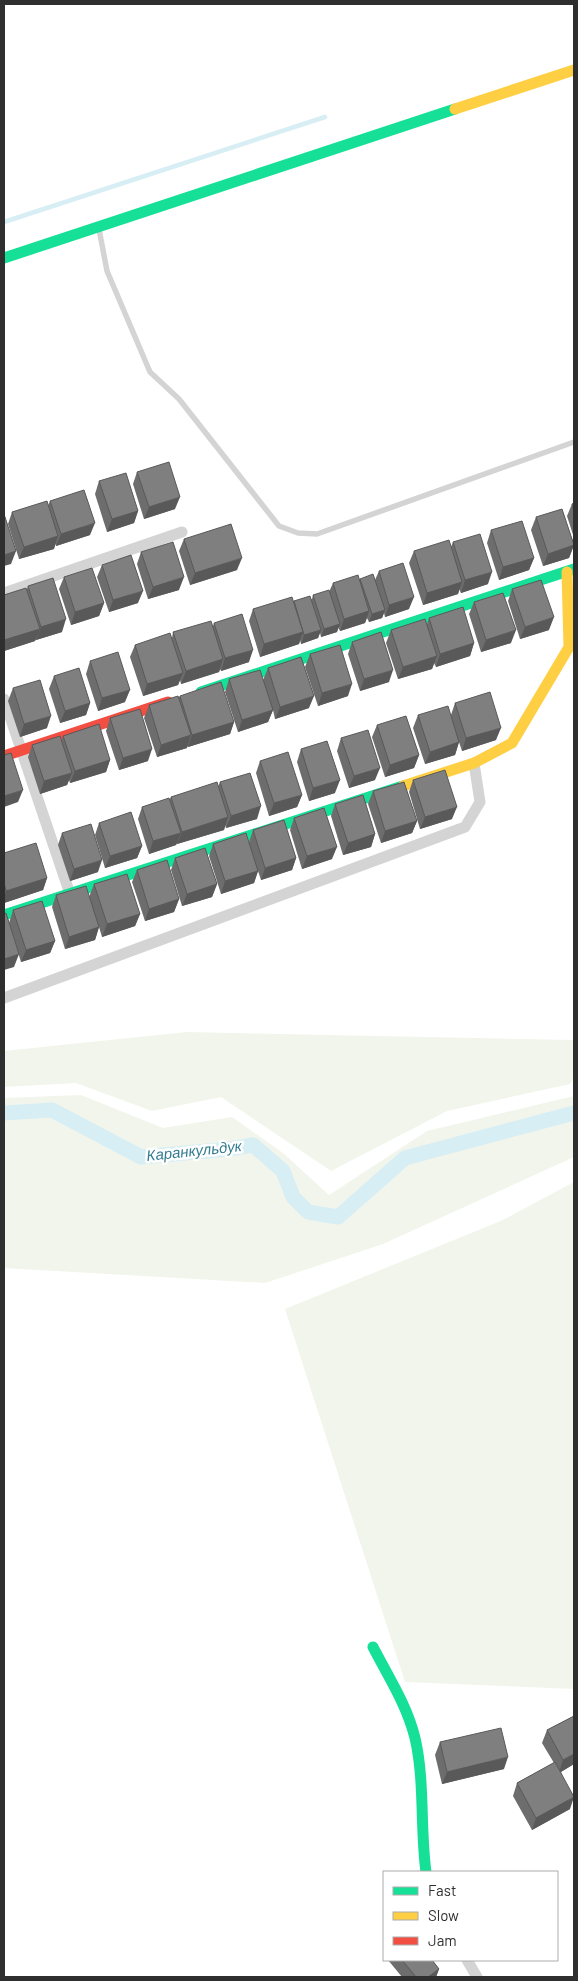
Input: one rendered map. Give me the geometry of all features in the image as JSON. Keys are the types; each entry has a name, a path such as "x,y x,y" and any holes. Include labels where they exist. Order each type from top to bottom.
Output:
{"street":[{"path":"4,258 574,70"},
{"path":"4,593 182,532"},
{"path":"4,756 571,571 569,648 512,743 474,763 4,915"},
{"path":"4,699 70,894"},
{"path":"4,998 465,827 480,802 474,763"},
{"path":"373,1647 400,1700 414,1737 420,1772 426,1871"},
{"path":"469,1961 477,1977"}],"lane":[{"path":"98,227 107,271 150,372 179,399 279,526 298,533 317,534 574,442"}],"shaded area":[{"path":"187,1032 574,1040 574,1077 570,1084 447,1111 331,1171 221,1097 152,1111 76,1083 4,1087 4,1051"},
{"path":"81,1095 163,1128 232,1117 283,1153 329,1195 427,1131 574,1096 574,1157 383,1244 265,1283 4,1268 4,1098"},
{"path":"574,1182 574,1689 405,1682 285,1309 503,1220"}],"building":[{"path":"169,462 180,497 149,507 137,472"},
{"path":"126,473 138,511 112,519 99,481"},
{"path":"84,490 95,523 61,534 50,501"},
{"path":"47,501 58,536 24,547 12,512"},
{"path":"562,509 574,545 548,554 536,517"},
{"path":"4,514 16,551 4,555"},
{"path":"522,521 534,558 503,567 491,530"},
{"path":"231,524 242,558 195,573 184,539"},
{"path":"480,534 492,572 465,580 453,542"},
{"path":"449,540 462,582 427,593 414,551"},
{"path":"173,542 184,577 153,587 141,552"},
{"path":"131,555 143,591 113,600 102,565"},
{"path":"403,563 414,597 389,605 379,571"},
{"path":"92,568 104,603 75,612 64,577"},
{"path":"373,574 385,610 372,614 360,579"},
{"path":"358,575 369,611 344,619 333,583"},
{"path":"53,578 66,619 41,627 28,586"},
{"path":"541,580 554,617 525,627 512,589"},
{"path":"26,588 40,629 4,640 4,595"},
{"path":"329,590 340,624 324,629 313,595"},
{"path":"503,593 516,630 486,640 474,602"},
{"path":"310,596 321,630 304,635 294,601"},
{"path":"292,597 303,632 264,644 253,609"},
{"path":"463,607 474,643 440,654 429,618"},
{"path":"242,614 253,650 225,658 214,623"},
{"path":"425,619 437,656 403,667 391,630"},
{"path":"211,621 223,659 186,671 173,632"},
{"path":"381,632 393,670 364,679 352,642"},
{"path":"170,633 183,673 147,684 135,645"},
{"path":"340,645 352,684 322,693 310,654"},
{"path":"118,652 130,690 102,698 90,661"},
{"path":"301,657 314,696 280,707 268,668"},
{"path":"79,668 90,703 65,711 54,676"},
{"path":"260,670 273,710 242,720 229,679"},
{"path":"40,680 51,716 24,724 13,688"},
{"path":"221,682 234,722 192,735 180,696"},
{"path":"490,692 501,728 466,738 455,703"},
{"path":"178,696 191,735 161,745 149,705"},
{"path":"448,706 459,742 430,752 418,715"},
{"path":"140,709 152,749 123,758 110,718"},
{"path":"406,716 419,755 390,765 377,725"},
{"path":"99,724 110,760 75,771 63,736"},
{"path":"368,730 380,768 354,776 341,738"},
{"path":"60,736 72,773 44,781 32,745"},
{"path":"327,741 340,780 313,788 301,749"},
{"path":"288,752 302,795 274,803 260,761"},
{"path":"11,753 23,790 4,796 4,755"},
{"path":"445,770 457,807 425,817 413,780"},
{"path":"250,773 261,806 231,816 220,782"},
{"path":"217,782 228,817 182,832 171,797"},
{"path":"404,782 417,821 385,831 373,791"},
{"path":"363,795 375,834 348,843 335,804"},
{"path":"169,798 181,833 153,841 142,807"},
{"path":"324,808 337,847 307,856 294,818"},
{"path":"131,812 142,846 110,856 99,823"},
{"path":"284,820 296,858 265,868 253,830"},
{"path":"91,824 102,860 74,869 62,833"},
{"path":"246,833 258,871 225,881 213,844"},
{"path":"36,843 47,878 6,891 4,883 4,853"},
{"path":"205,848 217,884 187,894 175,858"},
{"path":"167,860 179,899 149,909 137,870"},
{"path":"127,874 140,914 107,924 94,884"},
{"path":"86,886 99,927 69,937 56,895"},
{"path":"42,901 55,941 26,950 13,910"},
{"path":"6,913 19,954 4,959 4,914"},
{"path":"574,1716 574,1754 563,1760 547,1730"},
{"path":"501,1728 508,1757 447,1772 440,1742"},
{"path":"555,1762 574,1797 536,1818 517,1783"},
{"path":"403,1961 433,1961 439,1969 428,1977 416,1977"}],"waterway":[{"path":"4,222 325,117"},
{"name":"Каранкульдук","path":"4,1113 52,1110 141,1157 253,1145 283,1171 293,1197 308,1212 338,1217 405,1158 574,1113"}],"traffic: fast":[{"path":"4,258 455,109"},
{"path":"201,692 574,569"},
{"path":"4,915 403,786"},
{"path":"373,1647 402,1702 415,1738 420,1771 426,1871"}],"traffic: slow":[{"path":"455,109 574,70"},
{"path":"403,786 474,763 512,743 569,647 567,572"}],"traffic: jam":[{"path":"4,756 168,702"}]}
